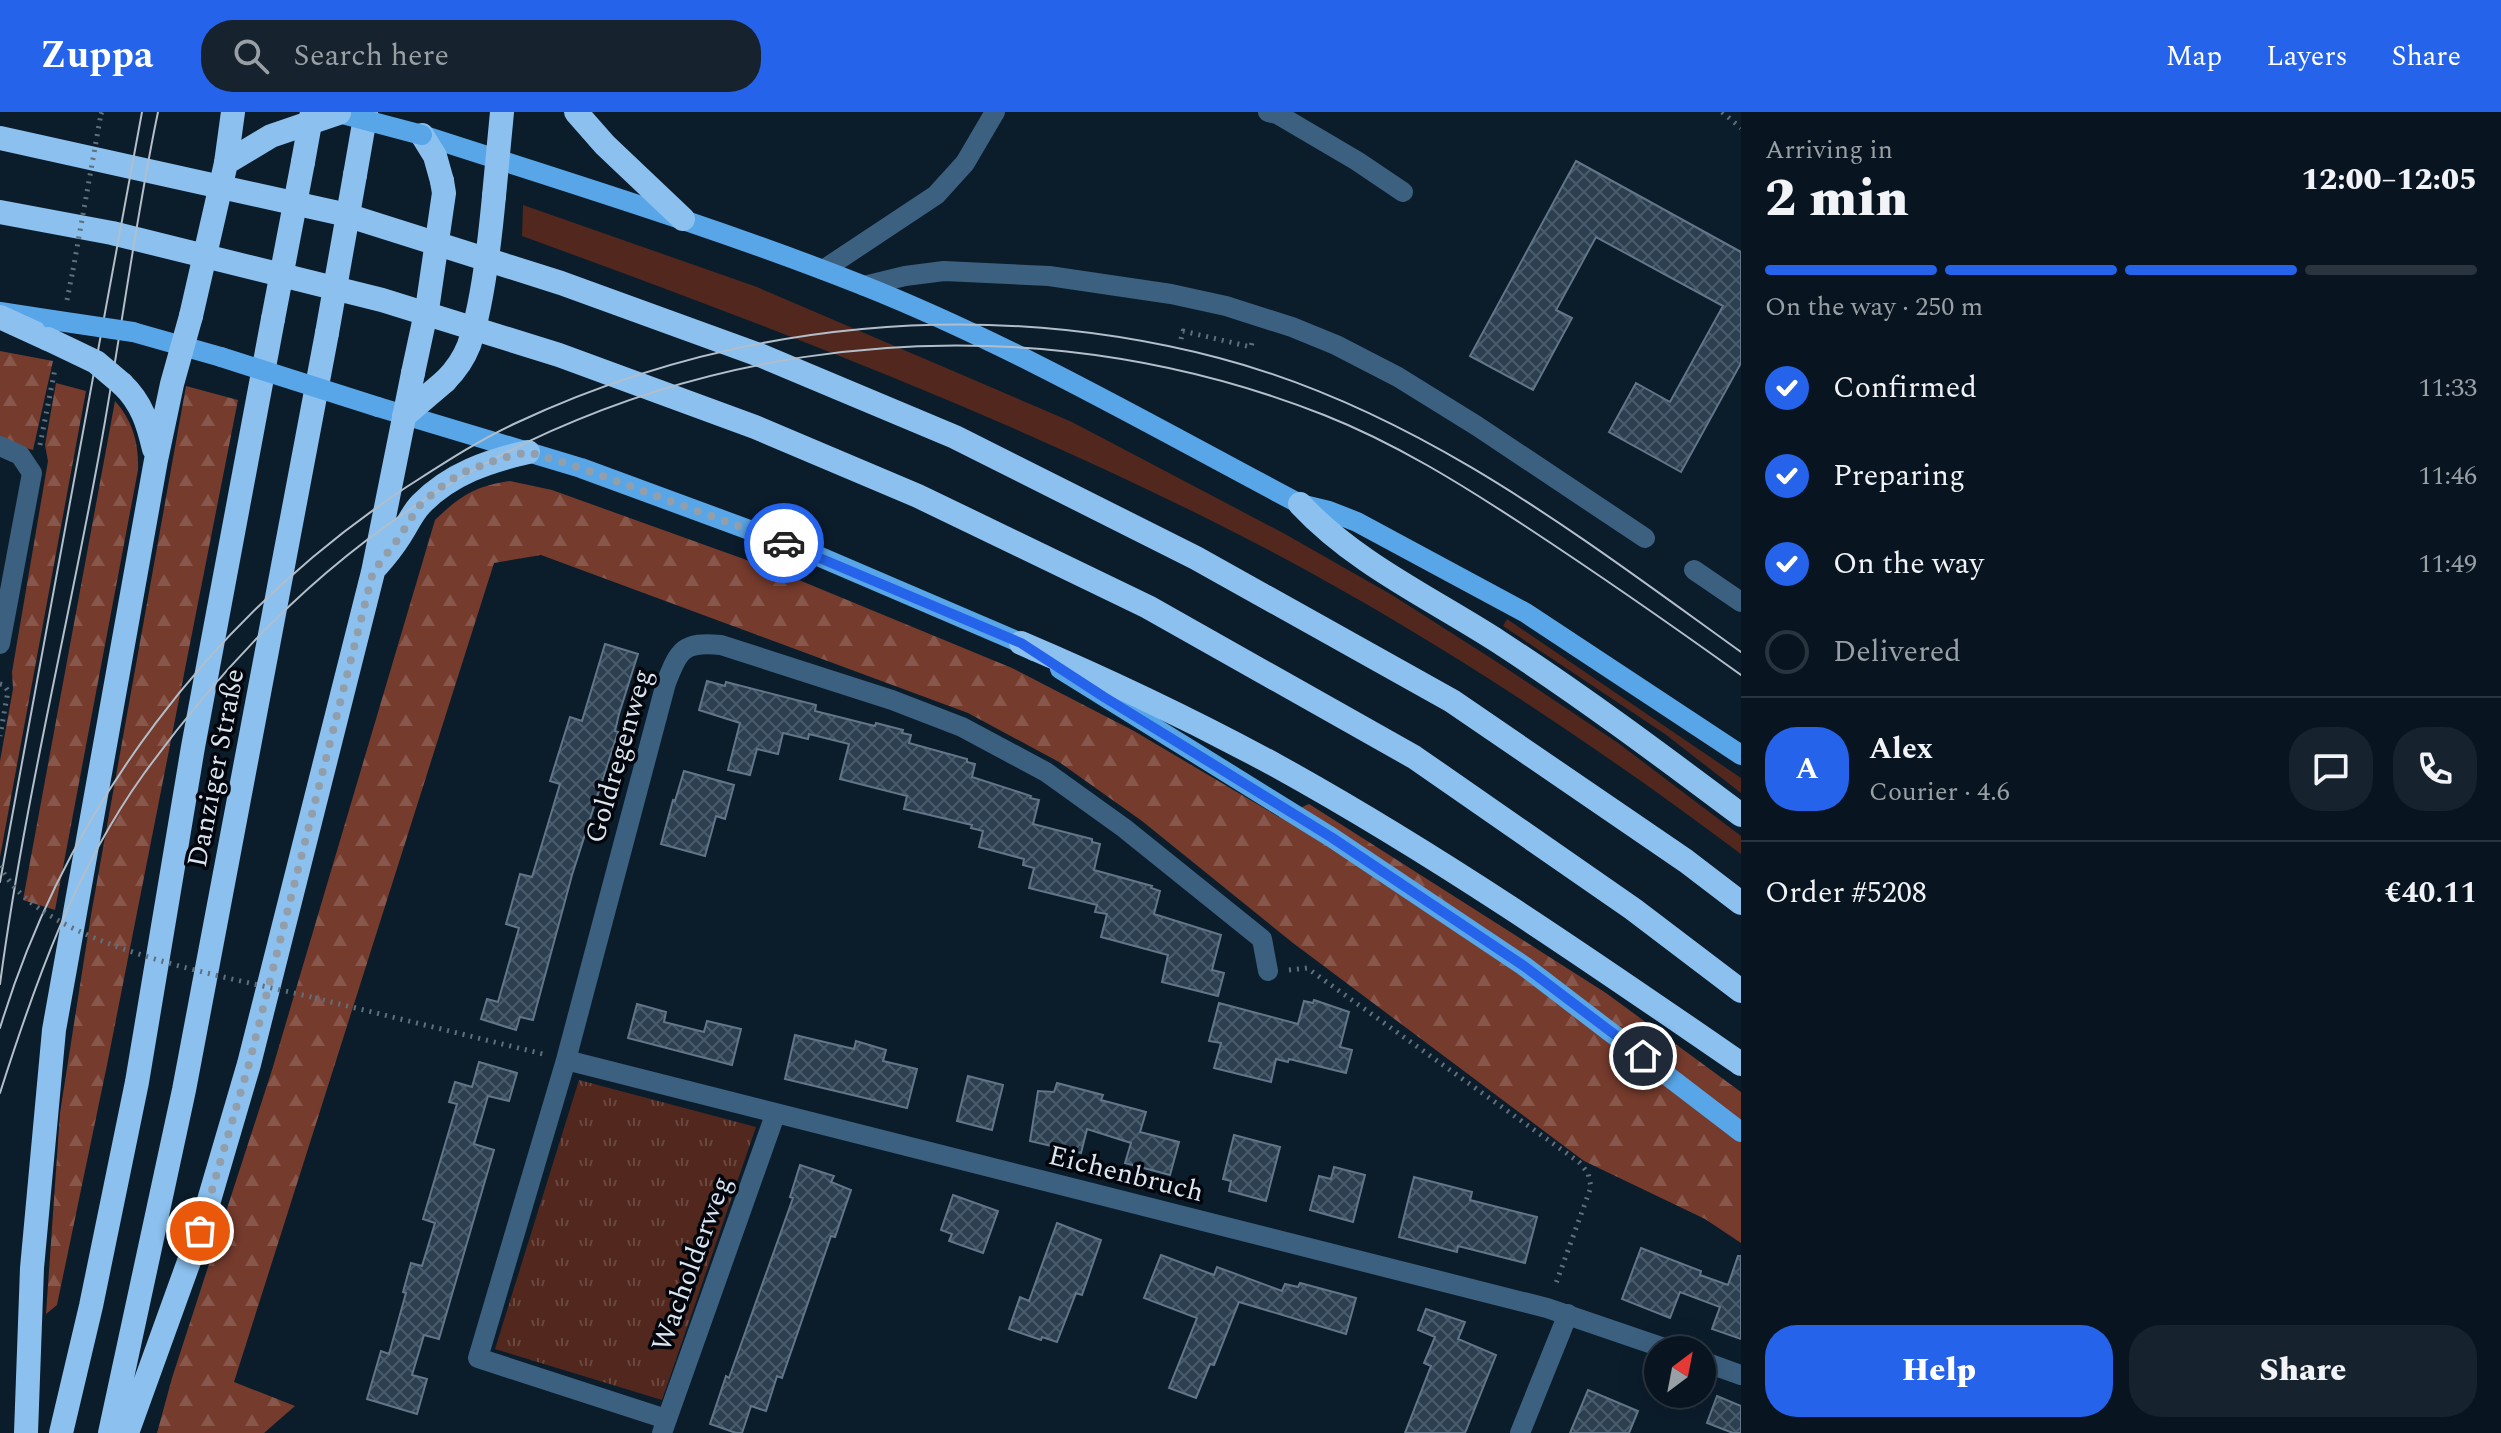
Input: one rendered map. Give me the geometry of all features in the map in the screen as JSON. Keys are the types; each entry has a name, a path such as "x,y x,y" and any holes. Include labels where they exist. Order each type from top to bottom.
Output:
{"highway":[{"name":"Danziger Straße","path":"61,1433 91,1306 137,1082 193,747 312,112"},
{"path":"226,163 271,136 338,112"},
{"name":"Danziger Straße","path":"110,1433 184,1090 366,112"},
{"path":"404,416 455,371 469,346 494,196 502,112"},
{"path":"576,112 605,145 683,219"},
{"path":"26,1433 32,1268 54,1030 156,460 226,163 232,119"},
{"path":"0,138 343,214 561,283 748,351 955,437 1196,558 1452,701 1686,861 1741,903"},
{"path":"127,1433 200,1231 249,1064 373,572 428,303 444,193 431,144"},
{"path":"0,212 112,233 382,300 559,355 727,417 918,496 1148,607 1414,757 1633,909 1741,991"},
{"path":"0,314 50,329 122,384 148,421 156,460"},
{"path":"373,572 419,506 438,489 461,473 528,452"},
{"path":"1300,504 1350,551 1496,640 1594,705 1741,815"},
{"path":"1021,643 1107,680 1277,766 1492,897 1741,1064"}],"main road":[{"path":"338,112 431,144 498,159 683,219 864,286 981,338 1300,504 1357,522 1526,613 1741,755"},
{"path":"50,329 133,332 581,468 804,550 1021,643 1331,837 1524,966 1741,1132"}],"street":[{"path":"823,270 936,195 965,163 995,112"},
{"path":"1268,112 1277,114 1357,161 1403,192"},
{"path":"864,286 944,271 1049,276 1171,294 1226,306 1292,327 1336,345 1398,377 1645,538"},
{"path":"0,446 20,455 32,473 0,644"},
{"path":"1694,570 1741,602"},
{"name":"Goldregenweg","path":"664,1426 478,1358 566,1060 666,683 677,656 687,646 703,643 721,645 892,700 962,727 1046,772 1124,828 1262,939 1268,971"},
{"name":"Eichenbruch","path":"566,1060 1547,1308 1644,1341"},
{"name":"Wacholderweg","path":"664,1426 775,1115"},
{"path":"1520,1433 1568,1314"},
{"path":"1716,1366 1741,1375"}],"path":[{"path":"1722,112 1741,128"},
{"path":"73,270 102,113"},
{"path":"1181,339 1183,331 1246,346"},
{"path":"0,684 8,691 0,736"},
{"path":"0,866 4,875 29,901 68,926 110,945 566,1060"},
{"path":"1268,971 1307,968 1579,1162 1588,1173 1591,1187 1547,1308"}],"green space":[{"path":"523,205 757,287 1072,422 1285,534 1392,595 1618,743 1741,836 1741,854 1614,762 1483,675 1280,556 1126,479 956,404 784,334 522,236"},
{"path":"0,351 53,361 33,450 0,441"},
{"path":"56,383 86,391 0,857 0,761 48,461 45,445"},
{"path":"186,386 238,400 57,1305 46,1314 60,1113 91,915"},
{"path":"115,401 134,433 138,470 55,910 23,900"},
{"path":"510,481 552,490 777,571 1012,668 1134,731 1279,817 1309,804 1606,993 1741,1092 1741,1243 1705,1219 1584,1161 1293,943 1142,821 1059,762 968,713 541,555 494,563 234,1382 295,1406 264,1433 157,1433 272,1070 435,520 469,493"},
{"path":"1507,619 1741,778 1741,793 1665,734 1503,626"},
{"path":"579,1080 756,1127 662,1400 495,1349"}],"building":[{"path":"1576,161 1741,252 1741,363 1681,472 1609,432 1636,383 1670,402 1723,306 1596,237 1556,310 1572,318 1533,390 1470,356"},
{"path":"605,644 638,654 619,714 615,731 618,732 572,875 533,1020 520,1017 516,1030 481,1019 487,999 498,1002 519,928 506,924 520,874 532,877 560,784 550,781 570,717 582,721"},
{"path":"707,681 725,686 726,682 816,705 815,711 903,730 902,733 911,735 909,743 975,764 972,777 1039,800 1033,824 1092,839 1092,842 1100,844 1094,870 1152,886 1160,891 1154,914 1221,935 1212,970 1224,973 1218,996 1162,982 1168,955 1101,937 1107,914 1095,912 1097,905 1029,888 1034,868 1023,865 1024,859 979,847 983,831 971,828 972,825 904,809 907,796 840,779 849,744 809,734 808,739 783,733 778,754 757,749 750,775 728,770 740,723 699,710"},
{"path":"684,771 734,785 725,819 716,816 705,856 661,844"},
{"path":"1314,1000 1349,1012 1340,1047 1352,1050 1346,1073 1289,1059 1288,1062 1276,1059 1271,1082 1214,1068 1221,1043 1209,1041 1219,1003 1298,1024 1304,1001 1313,1003"},
{"path":"637,1004 666,1012 664,1022 704,1032 707,1021 741,1029 732,1065 628,1038"},
{"path":"795,1035 854,1049 856,1041 886,1050 883,1061 917,1069 907,1108 785,1079"},
{"path":"479,1062 517,1073 509,1101 488,1096 474,1144 494,1150 439,1339 424,1335 412,1375 427,1379 417,1414 367,1399 381,1351 389,1354 411,1263 422,1266 435,1223 423,1219 457,1104 449,1102 455,1082 472,1087"},
{"path":"968,1076 1003,1085 992,1130 957,1121"},
{"path":"1057,1083 1103,1095 1101,1100 1146,1112 1140,1132 1179,1142 1170,1175 1125,1163 1131,1143 1087,1129 1081,1153 1030,1141 1038,1091 1054,1092"},
{"path":"1234,1135 1280,1147 1266,1201 1229,1191 1231,1181 1223,1179"},
{"path":"800,1165 834,1176 831,1182 851,1190 835,1237 831,1236 782,1378 777,1376 766,1411 751,1406 742,1433 736,1433 710,1424 793,1198 790,1197"},
{"path":"1334,1167 1365,1175 1353,1222 1310,1210 1319,1176 1331,1179"},
{"path":"1414,1177 1472,1192 1470,1200 1537,1217 1525,1263 1458,1246 1457,1252 1399,1237"},
{"path":"953,1195 998,1211 983,1253 949,1241 952,1234 941,1230"},
{"path":"1057,1223 1101,1240 1082,1295 1076,1293 1057,1342 1009,1329 1020,1297 1029,1301"},
{"path":"1641,1248 1728,1285 1738,1256 1741,1256 1741,1339 1712,1329 1720,1307 1680,1292 1670,1318 1622,1299"},
{"path":"1161,1255 1214,1275 1217,1267 1282,1291 1285,1284 1298,1287 1300,1283 1356,1298 1346,1334 1239,1302 1214,1365 1210,1364 1196,1398 1169,1388 1197,1318 1144,1298"},
{"path":"1426,1309 1465,1322 1458,1339 1496,1355 1465,1433 1405,1433 1431,1366 1424,1363 1435,1337 1418,1330"},
{"path":"1588,1390 1638,1411 1629,1433 1570,1433"},
{"path":"1717,1396 1741,1406 1741,1433 1707,1423 1713,1408 1716,1408"}],"tram line":[{"path":"0,882 142,112"},
{"path":"0,984 32,791 84,535 158,112"},
{"path":"0,1028 29,947 65,868 107,794 156,723 210,657 270,595 335,539 405,488 502,430 600,388 686,361 773,341 862,329 952,325 1041,328 1131,339 1219,358 1292,381 1361,409 1493,481 1619,564 1741,652"},
{"path":"0,1093 59,928 97,849 163,748 252,644 326,573 434,494 551,431 675,386 803,357 935,346 1067,352 1197,375 1324,415 1427,465 1552,544 1741,675"}],"way so far":[{"path":"200,1231 249,1064 373,572 419,506 461,473 528,452 581,468 784,543"}],"route":[{"path":"784,543 1021,643 1331,837 1524,966 1643,1056"}]}
